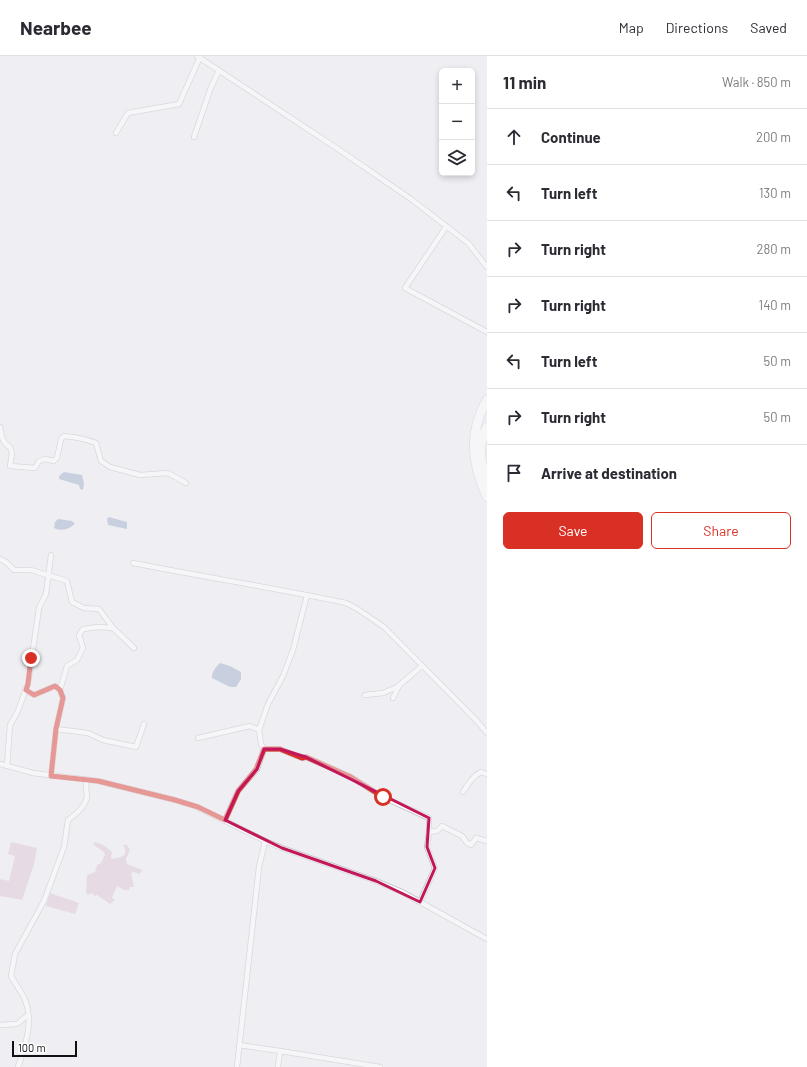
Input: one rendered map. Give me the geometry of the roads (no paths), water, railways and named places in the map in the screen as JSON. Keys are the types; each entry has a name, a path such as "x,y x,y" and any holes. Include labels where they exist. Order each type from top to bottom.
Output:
{"highway":[{"path":"487,400 476,426 474,443 480,482 487,497"},
{"path":"487,427 483,434 480,448 480,457 487,480"}],"street":[{"path":"116,133 128,112 179,104 199,57 411,199 468,243 487,267"},
{"path":"194,137 210,90 219,70"},
{"path":"446,227 405,288 487,332"},
{"path":"0,427 2,440 10,447 12,454 10,466 35,468 39,461 54,461 58,458 61,439 64,436 96,443 101,461 110,467 140,474 168,473 186,483"},
{"path":"7,766 10,725 17,713 28,684 39,608 46,594 51,555"},
{"path":"0,560 6,562 14,570 31,570 67,580 72,602 84,608 99,609 114,628 134,648"},
{"path":"133,563 307,595 346,604 356,608 384,627 487,733"},
{"path":"264,749 260,744 259,730 268,704 283,676 292,650 307,595"},
{"path":"60,690 67,666 77,660 83,648 79,635 83,629 98,627 114,628"},
{"path":"365,695 383,693 396,687 422,666"},
{"path":"393,698 400,684"},
{"path":"26,690 34,695 55,686 60,690 63,698 56,729 51,776"},
{"path":"56,729 88,733 103,740 136,747 144,724"},
{"path":"198,738 250,726 259,730"},
{"path":"225,820 238,791 256,769 264,749"},
{"path":"264,749 280,749 302,758 306,757 351,777 383,797 429,818 427,847 435,868 420,902"},
{"path":"0,764 19,770 51,776 98,781 187,803 225,820 265,841 376,881 402,892 487,939"},
{"path":"463,792 469,782 477,774 482,772 487,774"},
{"path":"18,1067 25,1049 29,1020 26,1000 11,976 14,954 44,900 64,847 68,820 80,811 87,796 85,787 87,780"},
{"path":"429,832 437,831 442,826 462,836 467,844 471,845 476,838 487,841"},
{"path":"237,1067 259,867 265,841"},
{"path":"0,1025 17,1024 28,1015"},
{"path":"239,1045 380,1067"},
{"path":"278,1067 280,1051"}],"water":[{"path":"64,472 82,475 84,484 83,490 80,489 79,485 59,479 59,476"},
{"path":"109,517 127,522 127,529 108,525 107,519"},
{"path":"58,519 72,521 75,524 60,530 54,528 55,522"},
{"path":"220,663 241,672 241,679 236,687 230,687 212,678 215,668"}]}
